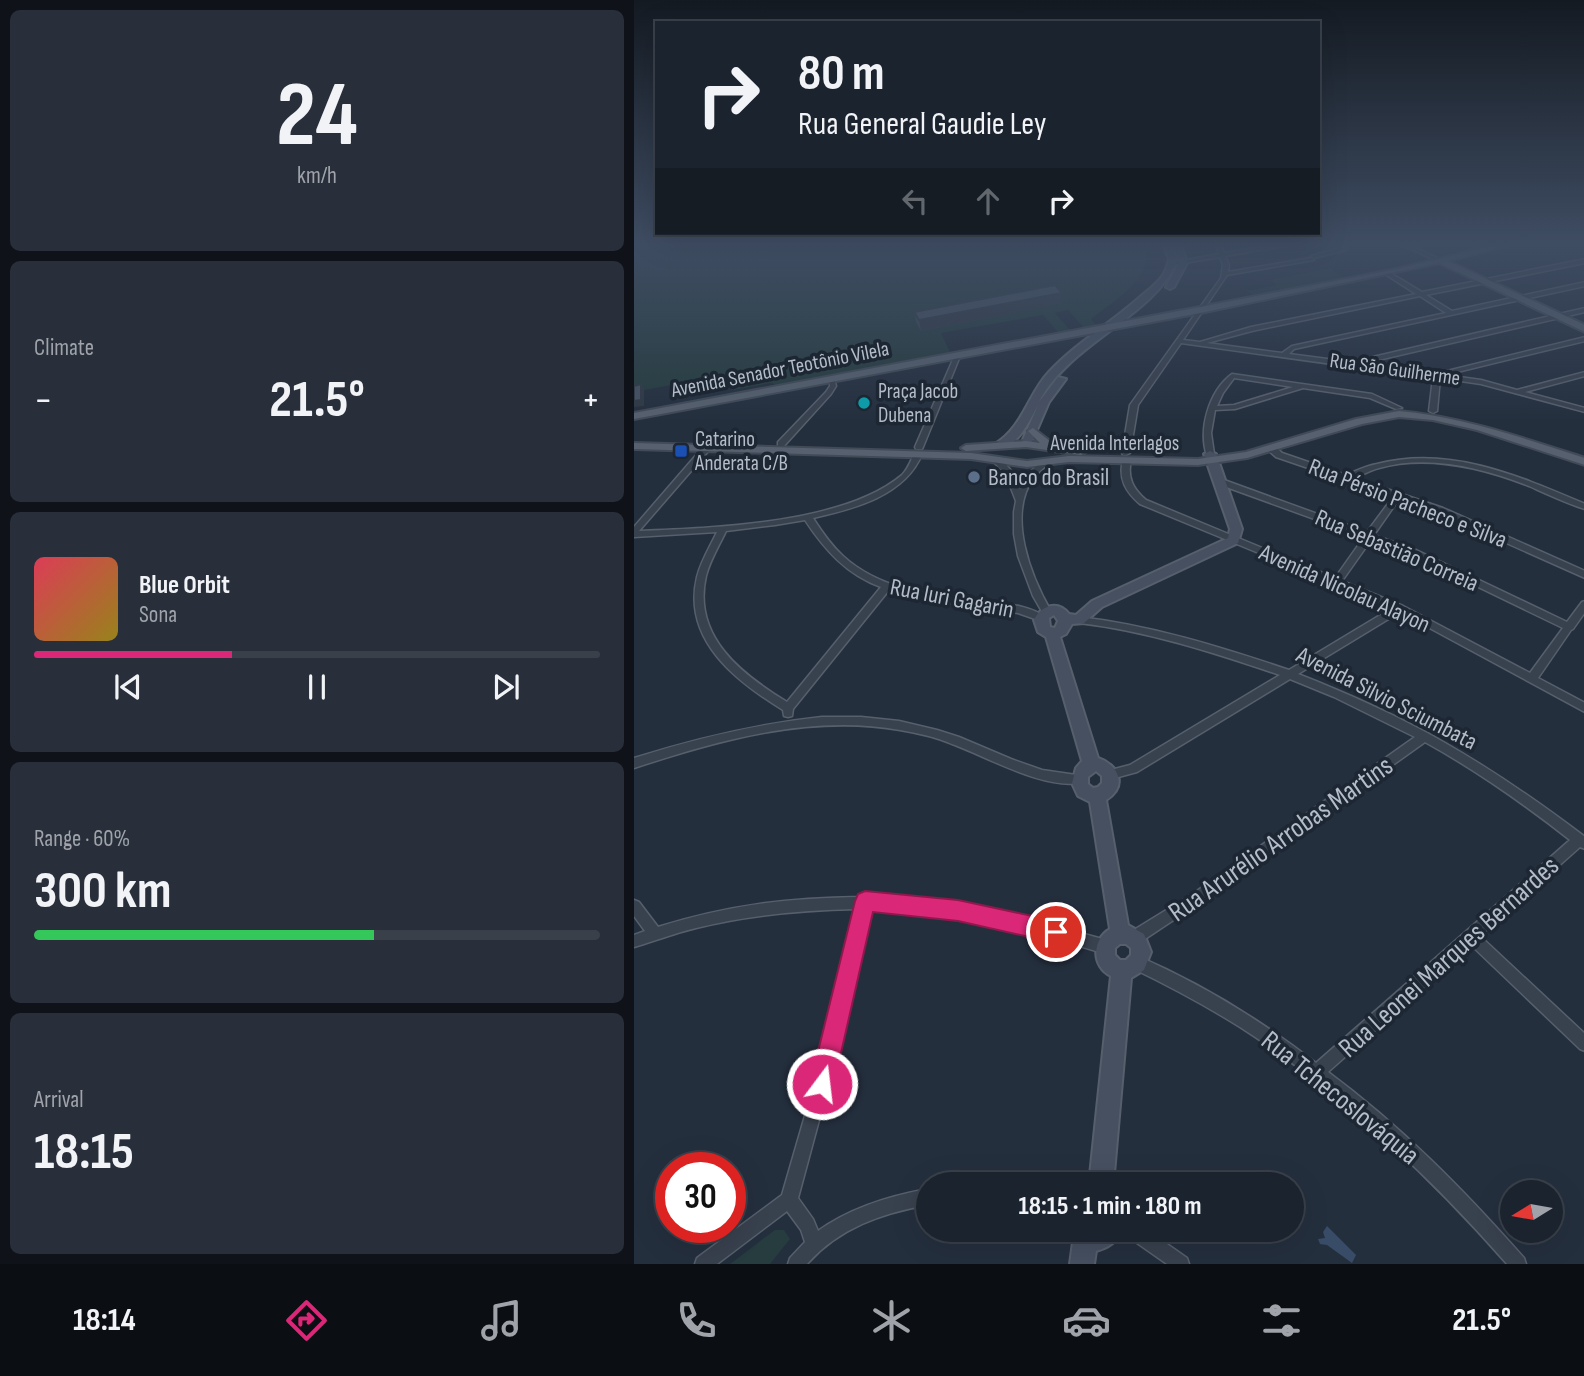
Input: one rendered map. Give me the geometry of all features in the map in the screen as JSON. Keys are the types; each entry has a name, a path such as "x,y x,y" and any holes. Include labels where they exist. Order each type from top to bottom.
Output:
{"main road":[{"path":"1142,309 1145,315 1160,318 1235,303"},
{"path":"1530,303 1584,328"},
{"name":"Avenida Senador Teotônio Vilela","path":"634,416 1160,318"},
{"name":"Avenida Interlagos","path":"1212,457 1364,412 1398,408 1433,411 1517,432 1584,455"},
{"name":"Avenida Interlagos","path":"634,440 919,451 997,460 1046,462 1126,457 1212,457 1271,448 1372,418 1413,415 1503,434 1584,462"},
{"path":"1033,432 1052,448 1046,462"},
{"path":"971,456 1006,452 1026,444"},
{"name":"Avenida Interlagos","path":"634,446 919,451 1026,444 1126,457"}],"street":[{"path":"1026,444 1040,410 1055,384 1141,303"},
{"path":"999,446 1015,437 1028,408 1053,374 1149,303"},
{"path":"1126,457 1134,405 1205,303"},
{"path":"1203,342 1232,333 1380,303"},
{"path":"1434,303 1451,313"},
{"path":"1285,354 1292,348 1496,303"},
{"path":"1353,363 1584,310"},
{"name":"Rua São Guilherme","path":"1182,339 1437,375 1518,391 1584,410"},
{"path":"1433,411 1437,375 1584,339"},
{"path":"634,533 722,530 807,516 880,494 908,474 957,356"},
{"path":"1518,391 1584,374"},
{"path":"1046,462 1028,476 1019,499 1018,522 1027,566 1044,615 1041,627 1051,632 1065,627 1097,604 1234,540 1236,529 1212,457 1206,426 1212,408 1232,376 1372,396 1398,408"},
{"path":"781,444 829,393 833,386 832,379"},
{"path":"1212,408 1235,407 1305,386"},
{"path":"1028,408 1040,410"},
{"path":"634,533 707,448"},
{"name":"Rua Pérsio Pacheco e Silva","path":"1271,448 1279,455 1452,514 1584,575"},
{"name":"Avenida Nicolau Alayon","path":"1126,457 1125,477 1128,486 1143,502 1400,608 1584,708"},
{"path":"997,460 1010,474 1019,499"},
{"path":"1347,478 1395,461 1452,461 1500,474 1584,508"},
{"name":"Rua Sebastião Correia","path":"1221,482 1413,552 1570,627"},
{"path":"1337,581 1398,495"},
{"name":"Rua Iuri Gagarin","path":"807,516 832,555 854,572 886,587 922,596 1044,615"},
{"path":"722,530 700,583 704,626 717,654 740,678 788,708"},
{"path":"787,723 788,708 886,587"},
{"path":"1531,679 1584,604"},
{"path":"1111,774 1133,769 1400,608"},
{"path":"1044,615 1059,612 1073,619"},
{"name":"Avenida Silvio Sciumbata","path":"1073,619 1201,645 1294,674 1424,737 1470,763 1582,842"},
{"path":"1051,632 1092,766"},
{"path":"634,763 787,723 815,720 923,730 964,743 1044,776 1079,779"},
{"name":"Rua Arurélio Arrobas Martins","path":"1120,940 1217,884 1424,737"},
{"path":"1079,779 1083,771 1092,766 1103,767 1111,774"},
{"path":"1079,779 1084,790 1097,794 1110,787 1111,774"},
{"path":"1097,794 1120,940 1106,960 1130,967"},
{"name":"Rua Leonei Marques Bernardes","path":"1318,1071 1582,842"},
{"path":"703,1264 789,1200 829,1057 865,901"},
{"path":"634,941 744,909 865,901 971,913 1120,940 1141,950 1130,967 1103,1172"},
{"path":"634,906 655,933"},
{"path":"1471,936 1584,1044"},
{"name":"Rua Tchecoslováquia","path":"1130,967 1243,1019 1318,1071 1446,1185 1518,1264"},
{"path":"789,1200 807,1225 814,1244"},
{"path":"796,1264 814,1244 835,1228 864,1212 916,1200"},
{"path":"1082,1264 1088,1242"},
{"path":"1150,1242 1181,1264"}],"green space":[{"path":"634,303 1112,303 1091,319 1097,326 1085,329 1068,310 1055,313 1070,330 1058,332 1043,315 941,333 950,352 777,385 770,383 734,390 731,374 634,392"},
{"path":"775,1230 784,1230 790,1239 770,1264 730,1264"}],"water":[{"path":"1327,1226 1356,1255 1352,1263 1327,1245 1320,1244 1318,1239 1325,1238 1323,1232"}],"building":[{"path":"961,303 1009,303 919,320 914,312"},
{"path":"641,384 641,400 634,401 634,386"}],"place":[{"name":"Praça Jacob Dubena","path":"864,403"},
{"name":"Catarino Anderata C/B","path":"681,451"},
{"name":"Banco do Brasil","path":"974,477"}],"route":[{"path":"822,1084 865,901 958,910 1056,932"}]}
